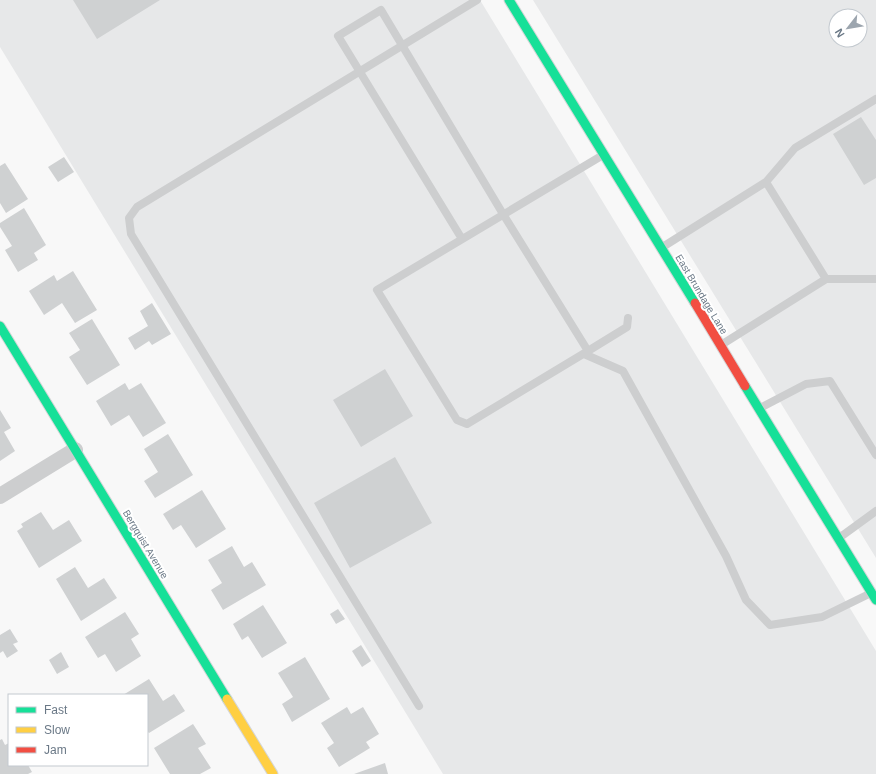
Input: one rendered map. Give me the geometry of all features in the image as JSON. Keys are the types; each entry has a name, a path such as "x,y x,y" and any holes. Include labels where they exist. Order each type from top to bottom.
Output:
{"main road":[{"name":"East Brundage Lane","path":"509,0 874,596"},
{"name":"Bergquist Avenue","path":"0,326 273,774"}],"street":[{"path":"0,496 75,450"}],"lane":[{"path":"419,706 131,234 129,218 137,207 477,0"},
{"path":"462,239 338,36 381,10 586,352 623,371 726,556 746,600 770,625 822,617 874,596"},
{"path":"661,248 766,182 796,148 876,99"},
{"path":"604,154 377,290 457,420 467,424 627,327 628,318"},
{"path":"766,182 826,279"},
{"path":"720,345 826,279 876,279"},
{"path":"759,408 806,384 830,381 876,455"},
{"path":"839,539 876,511"}],"shaded area":[{"path":"0,0 480,0 876,651 876,774 443,774 0,47"},
{"path":"533,0 876,0 876,558"}],"building":[{"path":"73,0 160,0 97,39"},
{"path":"861,117 876,140 876,178 864,185 833,134"},
{"path":"64,157 74,172 58,182 48,167"},
{"path":"5,163 28,199 6,213 0,203 0,166"},
{"path":"24,208 46,245 34,253 38,260 18,272 5,250 12,246 0,227 0,223"},
{"path":"73,271 97,310 75,323 62,303 44,315 29,291 54,275 57,281"},
{"path":"152,303 171,334 152,345 149,341 135,350 128,338 148,326 140,311"},
{"path":"92,319 120,365 87,385 69,357 80,350 69,333"},
{"path":"385,369 413,416 361,447 333,400"},
{"path":"125,383 129,390 141,383 166,423 143,437 129,415 111,426 96,401"},
{"path":"0,410 11,428 4,432 15,451 0,461"},
{"path":"168,434 193,475 155,498 144,481 158,472 144,449"},
{"path":"395,457 432,523 350,568 314,503"},
{"path":"202,490 226,529 196,548 181,525 173,530 163,514"},
{"path":"41,512 53,530 69,520 82,541 39,568 17,531 23,527 21,524"},
{"path":"232,546 244,567 252,562 266,585 223,610 211,590 222,583 208,560"},
{"path":"75,567 88,588 104,578 117,598 81,621 56,579"},
{"path":"263,605 287,643 262,658 248,636 242,640 233,624"},
{"path":"338,609 345,619 336,624 330,614"},
{"path":"125,612 139,634 131,639 141,656 116,672 105,654 98,658 85,637"},
{"path":"10,629 18,642 13,644 18,651 7,658 3,651 0,653 0,635"},
{"path":"361,645 371,661 362,667 352,651"},
{"path":"61,652 69,667 57,674 49,660"},
{"path":"305,657 330,699 292,722 282,704 293,697 278,673"},
{"path":"149,679 163,701 174,694 185,711 149,733 148,694 125,694"},
{"path":"347,707 351,714 363,707 379,734 366,742 370,748 339,767 327,748 334,743 321,723"},
{"path":"193,724 206,744 198,748 211,768 200,774 170,774 154,748"},
{"path":"2,739 5,745 8,744 8,766 29,766 32,772 28,774 0,774 0,740"},
{"path":"385,763 388,774 354,774"}],"traffic: fast":[{"path":"509,0 695,303"},
{"path":"0,326 227,699"},
{"path":"745,386 876,600"}],"traffic: slow":[{"path":"227,699 273,774"}],"traffic: jam":[{"path":"695,303 745,386"}]}
